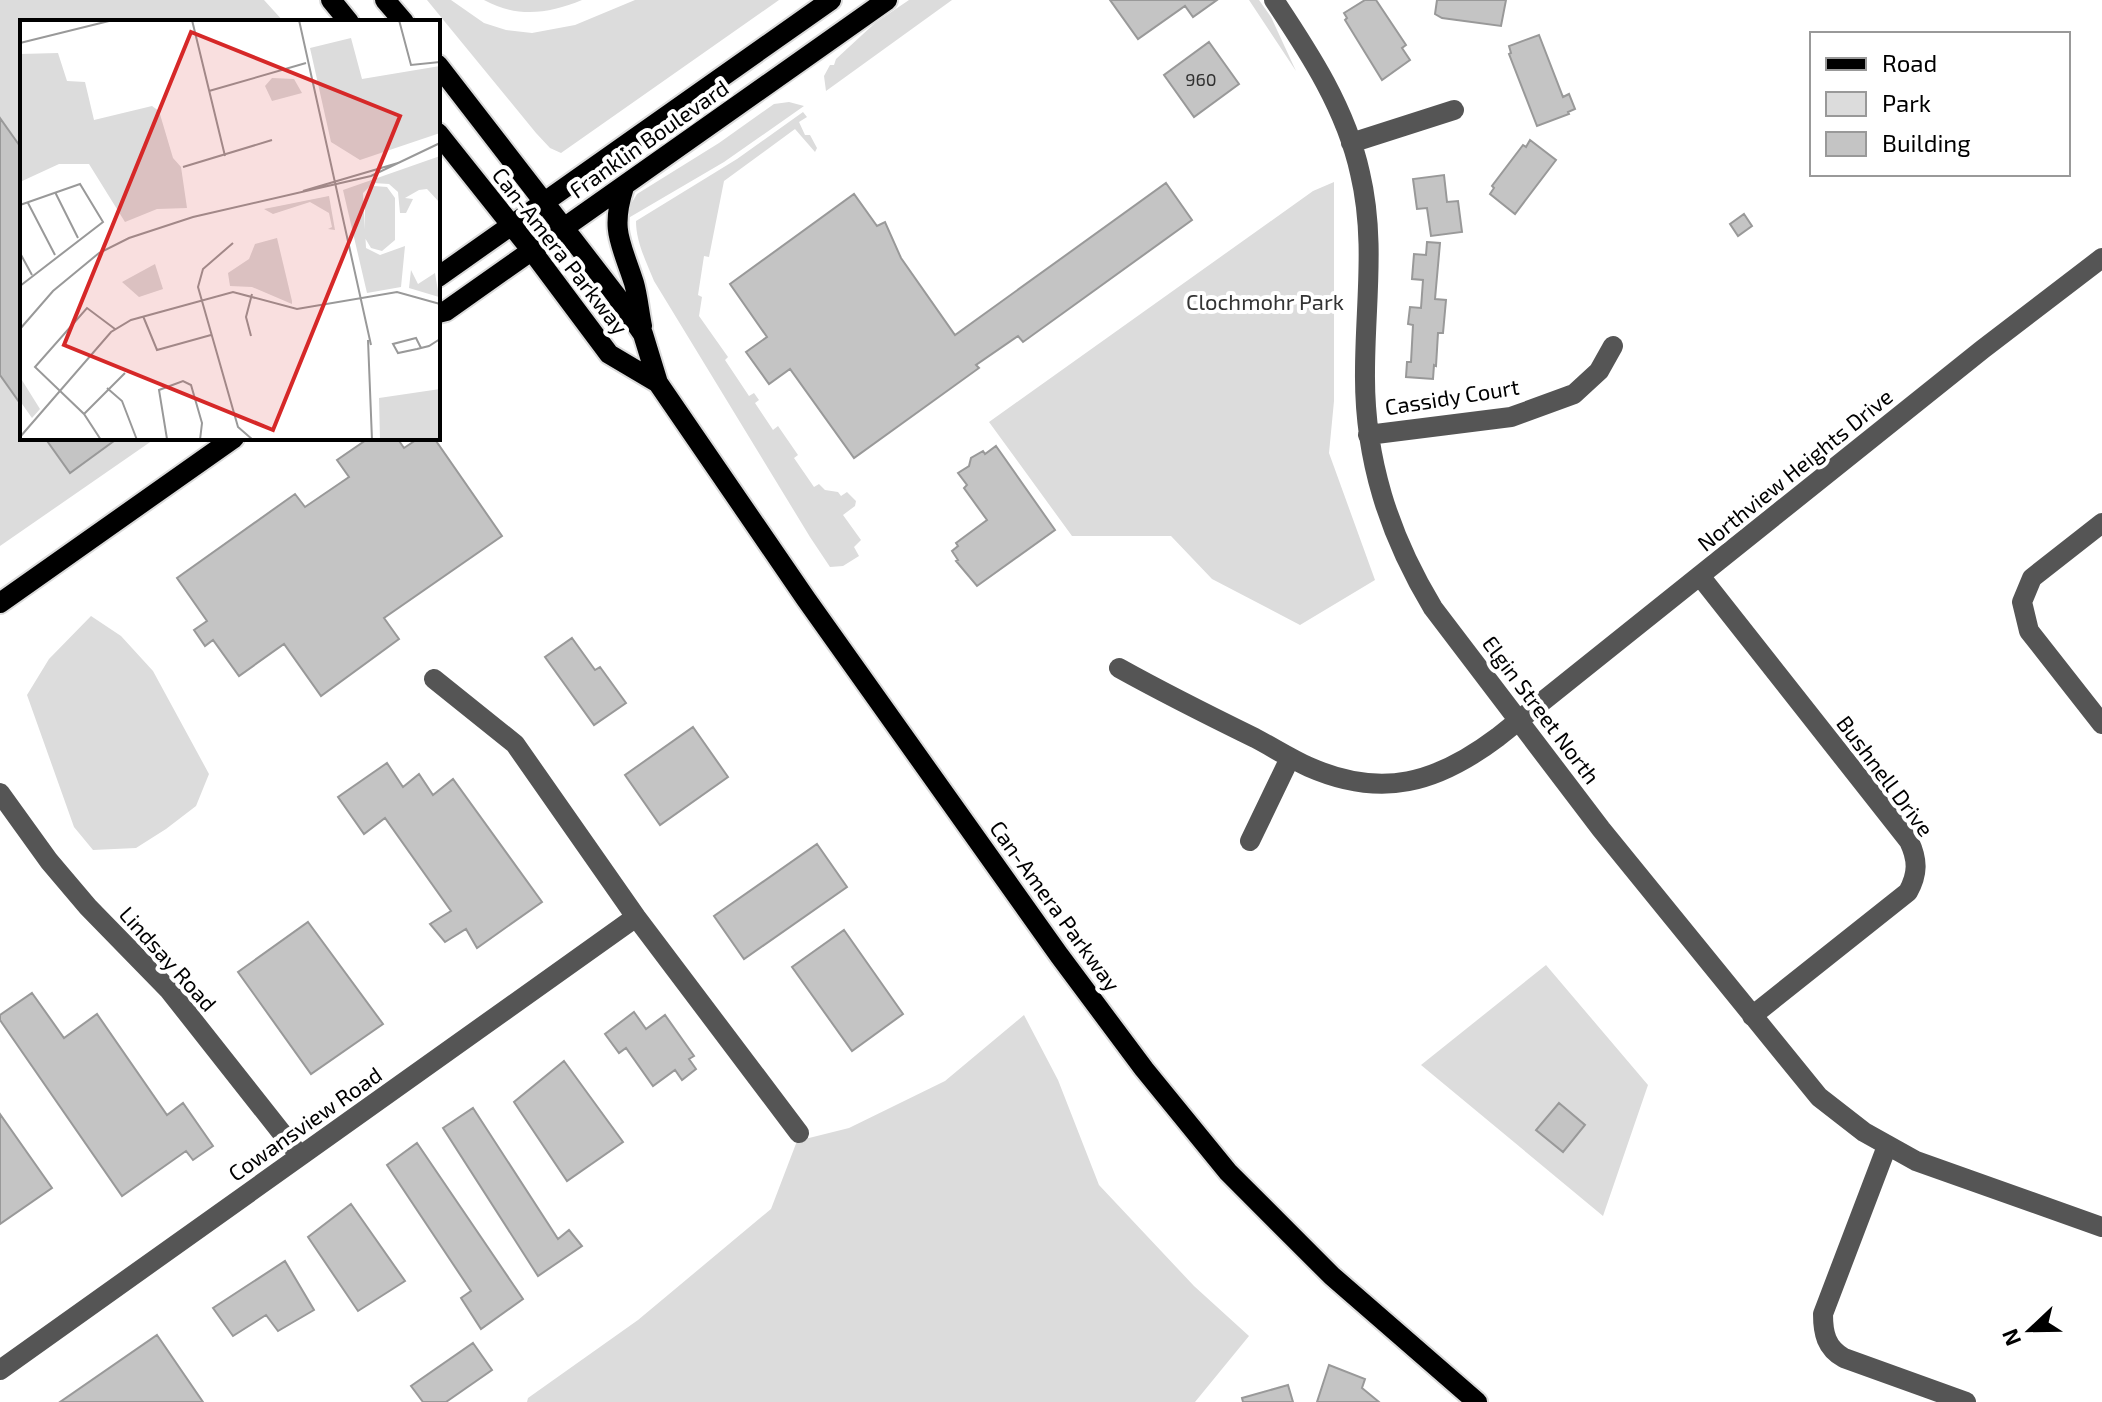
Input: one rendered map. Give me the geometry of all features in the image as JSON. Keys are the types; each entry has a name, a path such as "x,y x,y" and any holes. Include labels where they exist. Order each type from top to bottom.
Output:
{"main road":[{"path":"331,0 347,20"},
{"path":"385,0 402,20"},
{"name":"Franklin Boulevard","path":"440,276 831,0"},
{"name":"Franklin Boulevard","path":"440,312 624,187 887,0"},
{"name":"Can-Amera Parkway","path":"440,68 643,334 658,383 806,599 1059,955 1144,1069 1228,1172 1325,1269 1477,1402"},
{"name":"Can-Amera Parkway","path":"440,135 609,354 658,383"},
{"path":"624,187 616,213 618,235 634,283 643,334"},
{"path":"0,603 231,440"}],"street":[{"name":"Elgin Street North","path":"1274,0 1330,89 1360,171 1369,225 1365,369 1368,435 1381,498 1411,571 1433,608 1601,829 1819,1097 1841,1116 1916,1161 2102,1227"},
{"path":"1351,143 1454,110"},
{"name":"Northview Heights Drive","path":"1119,668 1290,758 1334,777 1371,784 1414,781 1456,766 1519,721 1983,349 2102,258"},
{"name":"Cassidy Court","path":"1368,435 1511,417 1574,394 1599,371 1613,346"},
{"path":"2102,523 2032,578 2022,602 2029,631 2102,724"},
{"name":"Bushnell Drive","path":"1700,576 1909,841 1917,867 1908,892 1752,1016"},
{"path":"434,679 515,744 636,917 799,1133"},
{"path":"1250,841 1290,758"},
{"name":"Lindsay Road","path":"0,793 49,861 88,907 169,990 300,1156"},
{"name":"Cowansview Road","path":"0,1370 636,917"},
{"path":"1887,1146 1823,1314 1826,1340 1834,1352 1844,1358 1966,1402"}],"green space":[{"path":"0,0 264,0 282,20 20,20 20,440 153,440 0,546"},
{"path":"427,0 451,0 484,23 532,33 575,25 635,0 779,0 561,153 550,148 536,133"},
{"path":"484,0 582,0 545,11 521,12"},
{"path":"909,0 952,0 826,91 824,76 830,65 834,65 836,59 875,23"},
{"path":"1249,0 1259,0 1271,17 1296,71"},
{"path":"789,102 804,106 724,162 625,220 637,194 774,104"},
{"path":"803,112 807,117 799,122 805,135 810,135 817,148 815,152 795,129 724,181 709,257 704,256 698,295 702,297 699,316 728,357 725,360 749,396 754,393 759,400 755,403 773,430 778,426 798,455 794,458 814,487 819,484 841,496 847,492 856,501 855,506 843,515 861,540 854,547 859,556 843,566 830,567 654,281 636,229 636,221 737,159"},
{"name":"Clochmohr Park","path":"1334,182 1334,401 1329,453 1375,580 1300,625 1212,579 1171,536 1072,536 989,422 1313,191"},
{"path":"91,616 121,636 153,671 209,774 196,806 136,848 93,850 74,827 27,695 49,659"},
{"path":"1546,965 1648,1085 1603,1216 1421,1065"},
{"path":"1024,1015 1058,1080 1099,1185 1194,1286 1249,1336 1195,1402 527,1402 528,1398 638,1320 771,1209 797,1141 849,1128 945,1081"}],"building":[{"path":"1110,0 1217,0 1193,17 1185,6 1138,39"},
{"path":"1365,0 1376,0 1406,45 1402,48 1410,60 1382,80 1345,20 1344,13"},
{"path":"1437,0 1506,0 1501,26 1442,18 1435,14"},
{"path":"1539,35 1563,97 1569,94 1575,109 1537,126 1509,54 1509,46"},
{"path":"1209,42 1239,84 1194,117 1164,75"},
{"path":"0,118 20,146 20,403 0,375"},
{"path":"1530,140 1556,160 1515,214 1490,194 1494,188 1492,186"},
{"path":"1444,175 1447,202 1458,201 1462,232 1431,236 1427,208 1417,209 1413,179"},
{"path":"1166,183 1192,220 1023,342 1018,336 976,365 979,368 854,458 790,369 769,384 746,352 767,337 730,284 854,194 877,226 885,222 901,258 955,335"},
{"path":"1744,214 1752,226 1738,236 1730,224"},
{"path":"1427,242 1440,243 1435,299 1446,300 1443,333 1438,333 1433,379 1406,377 1407,362 1411,362 1413,325 1408,324 1410,307 1421,308 1423,280 1412,279 1414,254 1426,255"},
{"path":"46,440 115,440 70,473"},
{"path":"366,440 398,440 404,448 416,440 435,440 502,536 384,618 399,639 321,696 284,644 239,676 213,640 205,646 194,630 207,621 177,578 295,494 305,507 349,477 337,460"},
{"path":"996,446 1055,530 977,586 956,561 952,551 958,546 956,543 987,520 964,488 967,485 958,473 969,466 971,458 983,451 985,454"},
{"path":"572,638 595,670 600,667 626,703 594,725 545,657"},
{"path":"693,727 728,777 660,825 625,775"},
{"path":"387,763 403,787 419,774 433,795 453,779 542,902 477,948 466,929 445,942 430,924 451,911 385,818 364,834 338,797"},
{"path":"817,844 847,887 744,959 714,916"},
{"path":"308,922 383,1024 311,1074 238,972"},
{"path":"844,930 903,1014 852,1051 792,967"},
{"path":"32,993 64,1038 97,1014 167,1115 183,1103 213,1146 193,1160 186,1151 122,1196 0,1020 0,1015"},
{"path":"634,1012 646,1029 665,1015 694,1056 689,1059 696,1069 682,1080 675,1070 653,1086 626,1048 619,1053 605,1034"},
{"path":"564,1061 623,1142 567,1181 514,1102"},
{"path":"1559,1103 1585,1125 1563,1152 1536,1130"},
{"path":"473,1108 558,1239 569,1230 582,1246 538,1276 443,1128"},
{"path":"0,1114 52,1188 0,1224"},
{"path":"417,1143 523,1299 481,1329 461,1298 471,1291 387,1165"},
{"path":"351,1204 405,1281 358,1311 308,1237"},
{"path":"285,1261 314,1310 278,1331 266,1315 233,1336 213,1308"},
{"path":"157,1335 203,1402 60,1402"},
{"path":"473,1343 492,1370 446,1402 423,1402 411,1386"},
{"path":"1329,1365 1365,1379 1362,1388 1379,1402 1317,1402"},
{"path":"1288,1385 1293,1402 1243,1402 1242,1398"}]}
